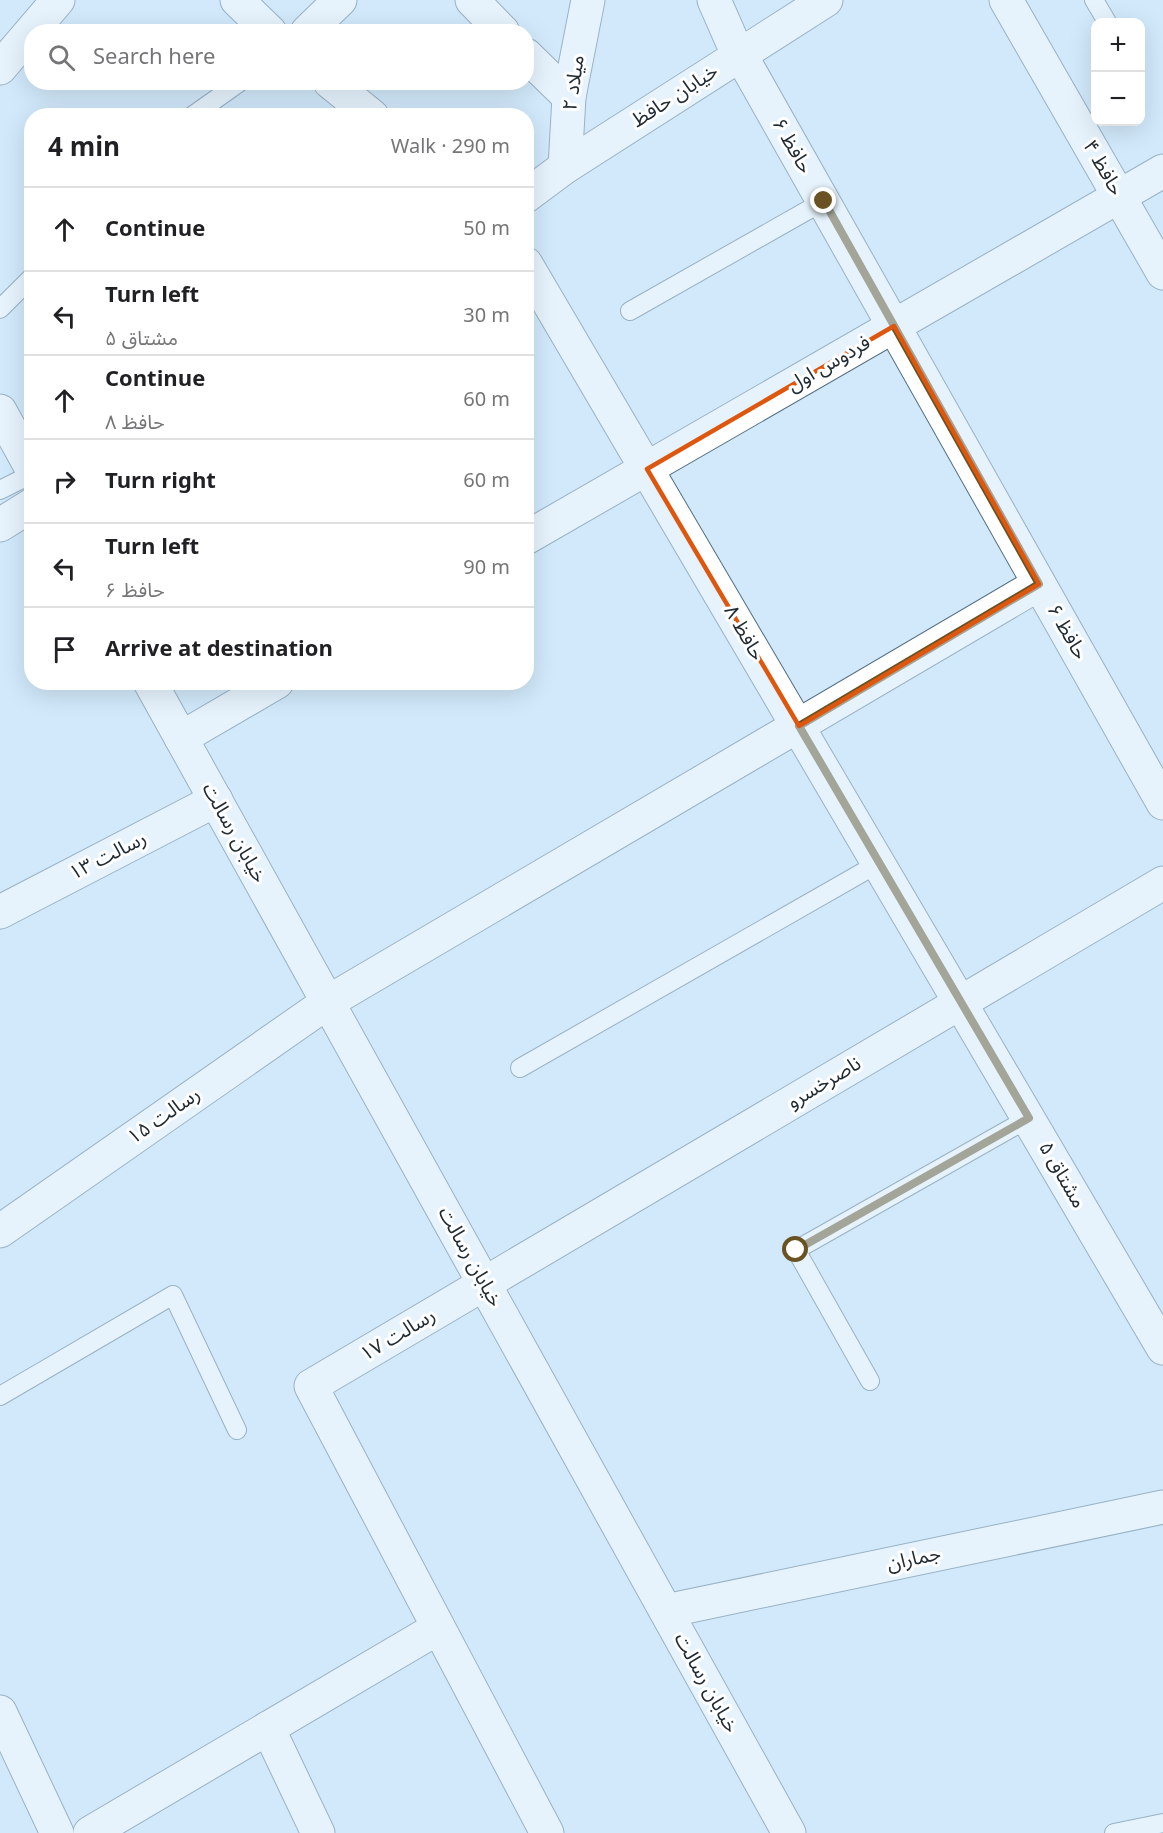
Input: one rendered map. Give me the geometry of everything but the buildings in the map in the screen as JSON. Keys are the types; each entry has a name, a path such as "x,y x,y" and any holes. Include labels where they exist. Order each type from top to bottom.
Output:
{"street":[{"path":"38,24 58,0"},
{"path":"237,0 262,24"},
{"path":"315,24 340,0"},
{"path":"472,0 495,24"},
{"name":"میلاد ۲","path":"565,168 569,98 588,0"},
{"name":"حافظ ۶","path":"714,0 736,48 1163,803"},
{"name":"خیابان حافظ","path":"534,190 736,48 826,0"},
{"name":"حافظ ۴","path":"1006,0 1163,273"},
{"path":"0,68 24,40"},
{"path":"534,63 569,98"},
{"path":"340,90 362,108"},
{"name":"فردوس اول","path":"534,533 1163,171"},
{"name":"حافظ ۸","path":"534,278 961,1002"},
{"path":"0,411 24,454"},
{"path":"0,525 24,510"},
{"name":"رسالت ۱۵","path":"0,1231 328,1002 1039,584"},
{"name":"خیابان رسالت","path":"154,690 789,1833"},
{"path":"181,738 263,690"},
{"name":"رسالت ۱۳","path":"0,912 216,801"},
{"name":"ناصرخسرو","path":"485,1284 1163,883"},
{"name":"مشتاق ۵","path":"961,1002 1163,1348"},
{"name":"رسالت ۱۷","path":"438,1628 311,1386 485,1284"},
{"name":"جماران","path":"666,1611 1163,1506"},
{"path":"90,1833 438,1628 547,1833"},
{"path":"0,1712 57,1833"},
{"path":"268,1728 318,1833"}],"lane":[{"path":"1094,0 1105,18"},
{"path":"203,108 229,90"},
{"path":"630,311 824,201"},
{"path":"0,309 24,285"},
{"path":"0,490 24,478"},
{"path":"520,1068 879,863"},
{"path":"870,1381 796,1250 1029,1118"},
{"path":"0,1396 173,1295 237,1430"},
{"path":"1114,1833 1163,1823"}],"highlighted area":[{"path":"894,326 1039,584 799,726 647,469"}],"route":[{"path":"796,1250 1029,1118 799,726 1039,584 824,201"}]}
